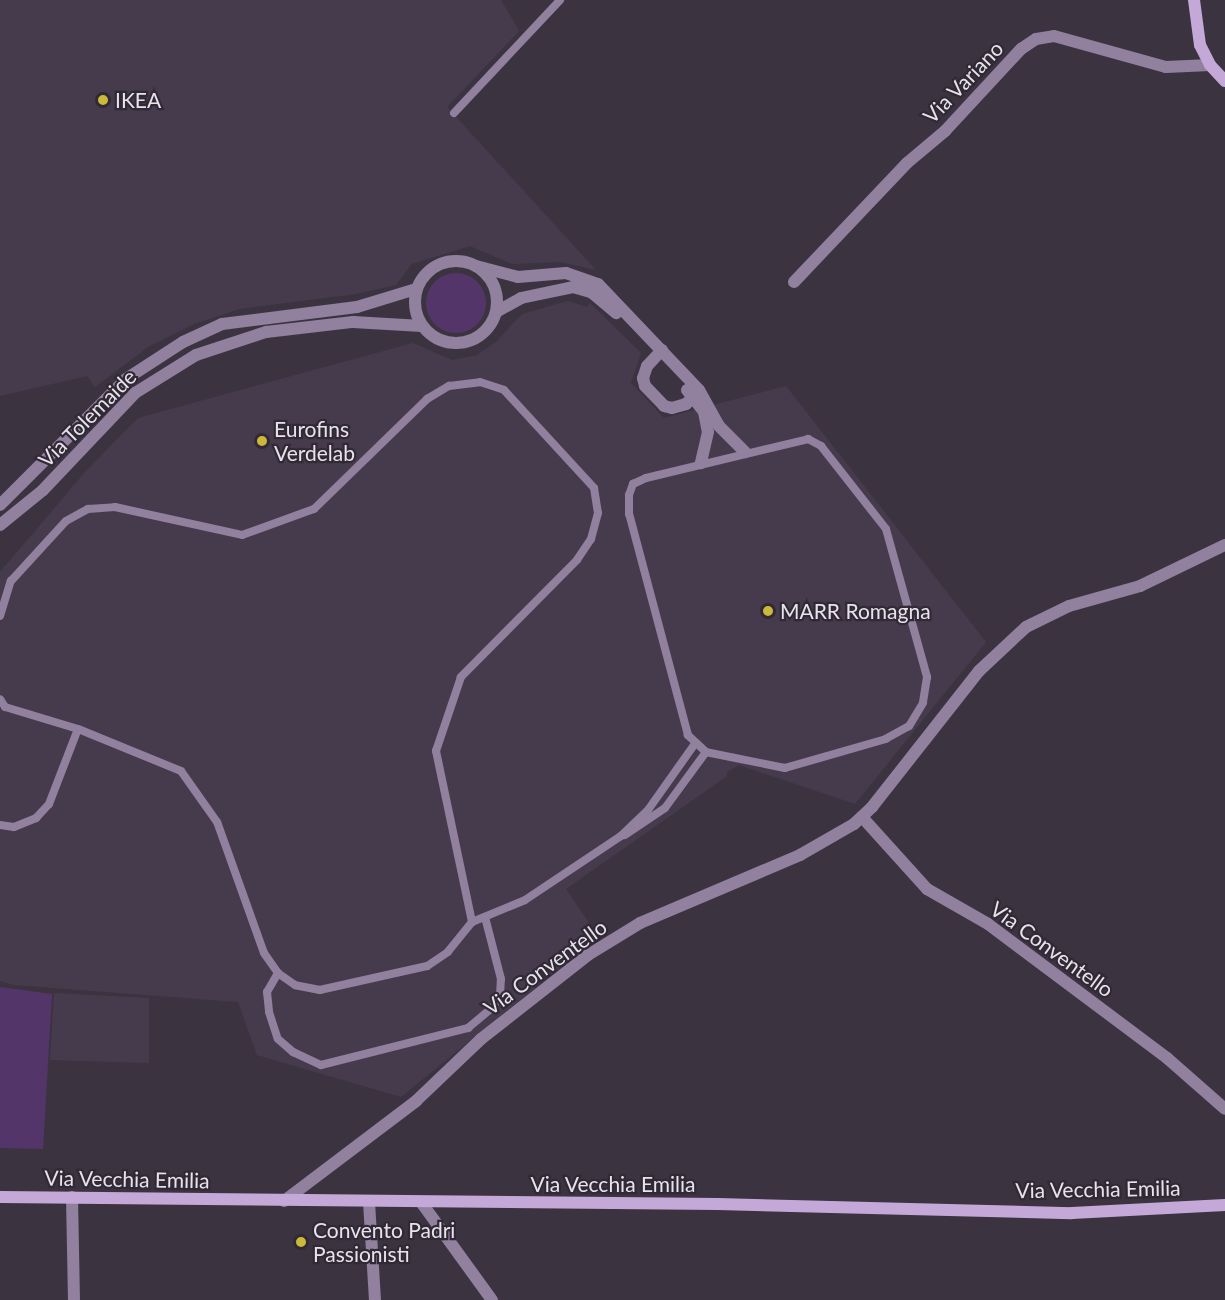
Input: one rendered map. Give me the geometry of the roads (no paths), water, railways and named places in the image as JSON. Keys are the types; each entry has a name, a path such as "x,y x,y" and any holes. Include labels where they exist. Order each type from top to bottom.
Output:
{"street":[{"path":"1194,0 1200,45 1210,65 1225,81"},
{"name":"Via Variano","path":"794,282 907,163 945,131 1021,50 1036,39 1054,36 1166,67 1210,65"},
{"path":"422,326 415,308 416,289 425,274 441,263 464,261 518,277 566,273 585,277 598,284 696,393 719,426 745,452"},
{"path":"476,266 494,286 496,312 521,298 573,287 591,292 611,307 659,353"},
{"name":"Via Tolemaide","path":"0,505 126,379 183,342 222,324 357,307 416,289"},
{"name":"Via Tolemaide","path":"0,525 44,490 135,393 196,355 266,332 353,321 422,326 443,342 470,341 491,325 496,312"},
{"path":"659,353 643,378 645,386 664,406 672,408 696,393"},
{"path":"696,393 704,412 708,432 701,463"},
{"name":"Via Conventello","path":"284,1201 416,1101 481,1039 588,955 640,923 690,899 800,855 862,817 979,671 1026,627 1069,606 1140,586 1225,545"},
{"name":"Via Conventello","path":"862,817 927,889 988,924 1167,1058 1225,1109"},
{"name":"Via Vecchia Emilia","path":"0,1197 1072,1213 1225,1205"},
{"path":"72,1197 74,1300"},
{"path":"369,1202 375,1300"},
{"path":"421,1202 492,1300"}],"lane":[{"path":"454,113 560,0"},
{"path":"0,616 11,581 66,521 88,509 115,507 242,535 314,509 427,399 448,386 480,382 504,390 594,488 598,513 591,539 577,560 461,677 436,751 472,922"},
{"path":"808,439 821,446 886,529 927,677 923,703 909,726 886,739 785,768 706,752 694,745 688,735 629,514 629,495 633,484 646,478 701,463 794,440 808,439"},
{"path":"0,699 6,707 78,729 159,759 180,771 194,785 217,822 255,935 278,973 295,985 320,990 427,966 448,952 472,922 525,900 621,836 648,810 694,745"},
{"path":"0,825 14,826 36,818 49,804 78,729"},
{"path":"621,836 640,828 666,808 706,752"},
{"path":"278,973 267,992 269,1012 278,1039 293,1053 321,1065 468,1029 493,1007 500,996 501,979 485,917"}],"place":[{"name":"IKEA","path":"103,100"},
{"name":"Eurofins Verdelab","path":"262,441"},
{"name":"MARR Romagna","path":"768,611"},
{"name":"Convento Padri Passionisti","path":"301,1242"}]}
